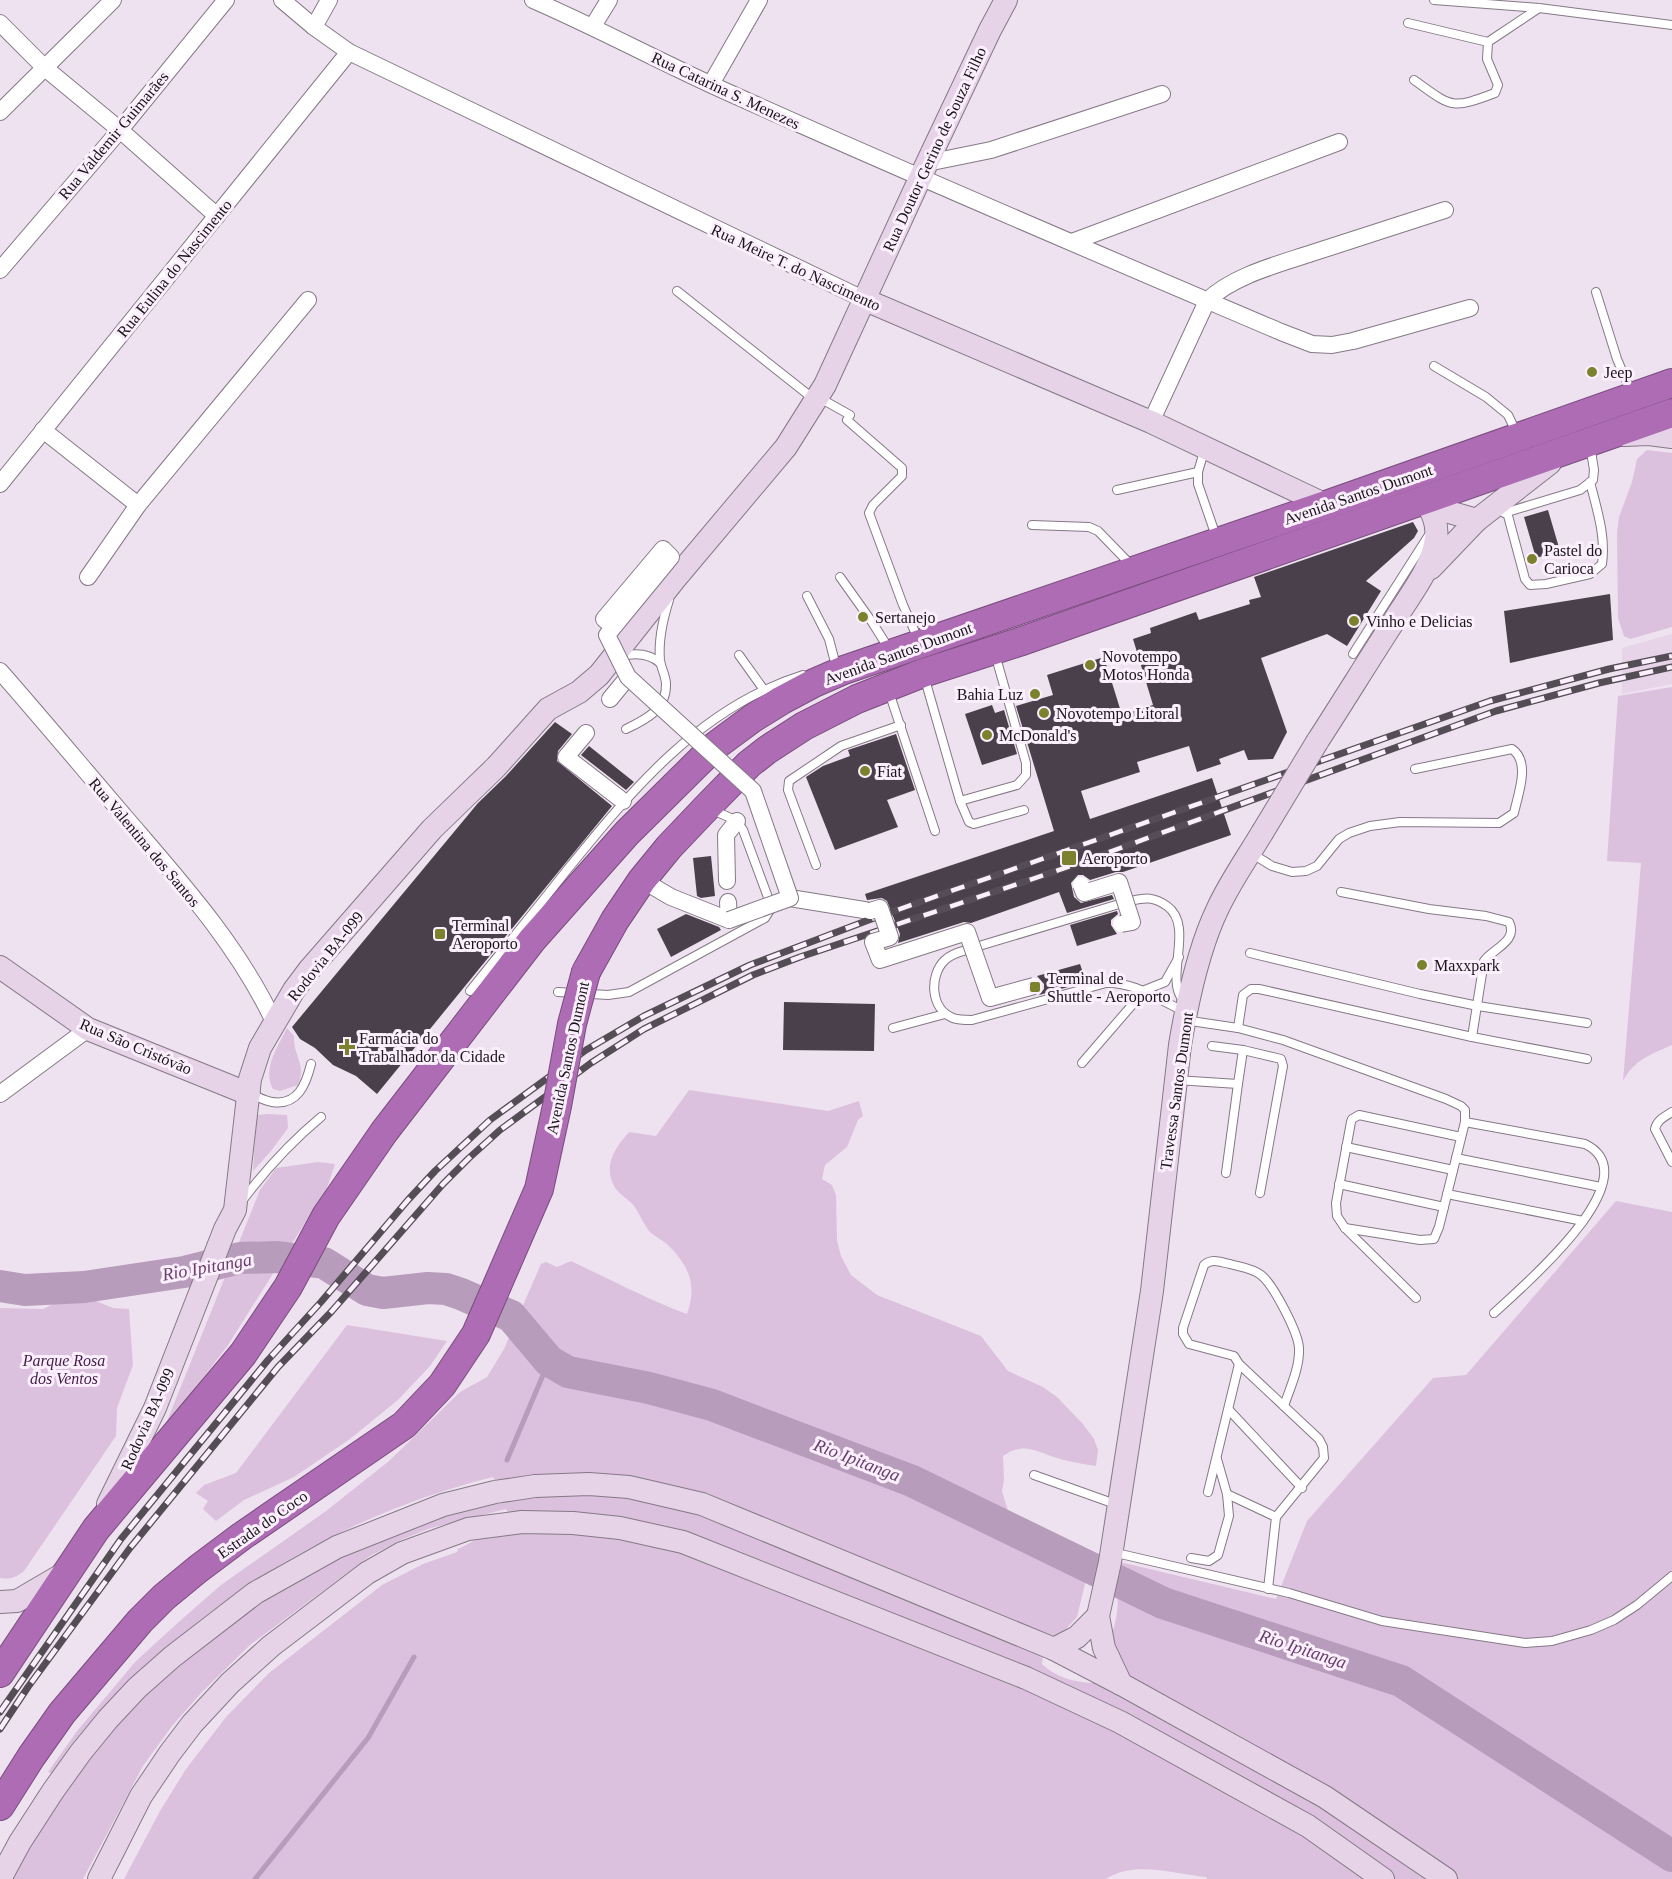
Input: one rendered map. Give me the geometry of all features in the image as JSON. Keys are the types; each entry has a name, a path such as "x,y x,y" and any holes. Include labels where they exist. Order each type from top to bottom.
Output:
{"highway":[{"name":"Avenida Santos Dumont","path":"96,1529 243,1354 288,1287 326,1216 384,1132 532,940 627,833 693,767 731,733 782,700 814,683 880,658 1672,383"},
{"name":"Avenida Santos Dumont","path":"517,1243 539,1189 572,1024 586,972 615,920 642,880 707,807 749,764 767,750 804,726 887,686 1429,510 1592,442 1672,413"},
{"name":"Estrada do Coco","path":"0,1806 31,1756 62,1713 133,1629 164,1597 242,1536 404,1425 442,1385 476,1334 517,1243"},
{"path":"2,1660 69,1571 96,1529"}],"main road":[{"name":"Rua Doutor Gerino de Souza Filho","path":"817,399 1006,0"},
{"name":"Rua Meire T. do Nascimento","path":"863,299 1151,422 1326,505"},
{"name":"Rodovia BA-099","path":"96,1529 155,1408 230,1220 250,1079 260,1048 294,990 432,829 496,767 548,709 584,688 609,663 668,571 786,447 817,399"},
{"path":"1592,442 1649,434 1672,437"},
{"name":"Travessa Santos Dumont","path":"1416,585 1477,520 1528,477 1592,442"},
{"path":"1429,510 1477,520"},
{"name":"Travessa Santos Dumont","path":"1121,1684 1104,1648 1099,1611 1111,1557 1152,1291 1176,1079 1186,1012 1202,952 1217,909 1317,742 1416,585 1432,554 1436,539 1429,510"},
{"name":"Rua São Cristóvão","path":"0,967 88,1029 249,1094"},
{"path":"0,1879 20,1842 53,1791 88,1744 137,1688 172,1656 255,1593 337,1546 443,1505 495,1492 535,1486 589,1484 629,1487 702,1504 1054,1649 1325,1797 1446,1879"},
{"path":"99,1879 141,1796 170,1753 192,1724 223,1691 271,1646 367,1573 402,1553 468,1529 522,1522 573,1523 620,1528 683,1542 1026,1678 1119,1722 1308,1826 1383,1879"},
{"path":"0,1602 10,1603 26,1597 69,1571"},
{"path":"1054,1649 1077,1637 1099,1611"}],"street":[{"path":"0,112 113,0"},
{"name":"Rua Valdemir Guimarães","path":"0,270 120,130 226,0"},
{"name":"Rua Meire T. do Nascimento","path":"282,0 349,52 863,299"},
{"path":"314,27 329,0"},
{"name":"Rua Catarina S. Menezes","path":"533,0 593,26 711,84 924,170 1072,242 1281,332 1321,345 1353,341 1470,308"},
{"path":"593,26 609,0"},
{"path":"711,84 759,0"},
{"path":"0,22 45,68 120,130 217,216"},
{"name":"Rua Eulina do Nascimento","path":"0,484 349,52"},
{"path":"924,170 1162,94"},
{"path":"1072,242 1339,142"},
{"path":"1151,422 1207,301 1221,289 1269,268 1445,210"},
{"path":"88,577 138,506 308,300"},
{"path":"43,430 138,506"},
{"path":"668,571 610,624 603,619 663,549 670,557 607,635 628,676 753,791 790,898"},
{"name":"Rua Valentina dos Santos","path":"0,670 171,871 233,951 260,991 275,1024"},
{"path":"610,699 628,676"},
{"path":"586,733 566,757 623,801"},
{"path":"727,881 726,835 737,821"},
{"path":"642,880 671,897 729,920 790,898 870,911 880,908 890,937 873,942 880,960 968,932 990,998 1034,986"},
{"path":"1081,885 1084,893 1119,882 1132,922 1121,924"},
{"path":"728,902 729,920"},
{"path":"0,1094 88,1029"}],"lane":[{"path":"1434,0 1539,8 1672,25"},
{"path":"1408,23 1488,42 1539,8"},
{"path":"1414,80 1444,101 1456,105 1495,93 1498,85 1487,59 1488,42"},
{"path":"677,291 817,399 850,415 847,420 902,468 902,476 873,505 869,513 920,644"},
{"path":"1596,292 1617,359 1633,397"},
{"path":"1434,366 1486,397 1508,415 1519,437"},
{"path":"1477,520 1580,490 1593,480 1592,442"},
{"path":"1205,448 1198,472 1198,484 1218,542"},
{"path":"1117,490 1198,472"},
{"path":"1507,512 1525,579 1530,585 1546,584 1590,574 1602,564 1604,549 1590,482"},
{"path":"1353,654 1429,510"},
{"path":"1032,525 1089,527 1098,531 1136,570"},
{"path":"626,729 645,720 661,704 666,682 660,663 660,632 668,571"},
{"path":"818,670 880,658 872,622 840,577"},
{"path":"807,596 829,639 836,666"},
{"path":"960,801 1017,785 1026,775 1026,763 994,650"},
{"path":"609,663 633,653 654,657 660,663"},
{"path":"739,655 764,690"},
{"path":"923,673 960,801 969,822 974,824 1024,810"},
{"path":"470,991 623,801 652,771 689,738 727,711 764,690 807,674"},
{"path":"887,686 935,831"},
{"path":"816,865 788,790 789,781 841,747 901,725"},
{"path":"1251,853 1272,866 1292,872 1306,871 1317,866 1339,839 1370,826 1400,822 1499,824 1514,813 1523,768 1517,753 1512,749 1415,769"},
{"path":"558,992 608,995 629,992 765,918 770,910 769,900 743,830 737,821 707,807"},
{"path":"1341,892 1429,909 1486,916 1509,922 1510,935 1505,944 1490,954 1485,961 1472,1037"},
{"path":"1131,900 1151,897 1171,909 1178,926 1177,989 1186,1012"},
{"path":"979,946 1116,905"},
{"path":"966,950 946,958 934,977 937,1000 945,1014 954,1019 972,1020 1114,982 1145,990 1186,1012 1238,1029 1283,1040 1461,1106 1465,1110 1465,1122 1436,1236 1431,1240 1420,1240 1345,1228"},
{"path":"1250,953 1420,994 1478,1006 1587,1023"},
{"path":"1082,1062 1145,990 1165,982 1179,957"},
{"path":"1238,1029 1243,994 1251,989 1259,989 1472,1037 1587,1059"},
{"path":"893,1028 945,1014"},
{"path":"1212,1046 1279,1057 1282,1061 1260,1193"},
{"path":"1226,1173 1243,1050"},
{"path":"249,1094 272,1102 286,1101 300,1094 311,1064"},
{"path":"1176,1079 1238,1084"},
{"path":"1672,1112 1661,1119 1655,1129 1672,1162"},
{"path":"1416,1298 1345,1228 1337,1216 1336,1203 1352,1119 1359,1115 1461,1137"},
{"path":"230,1220 276,1158 321,1117"},
{"path":"1465,1122 1585,1144 1596,1149 1600,1154 1604,1176 1600,1194 1583,1221 1556,1255 1494,1313"},
{"path":"1346,1148 1453,1170"},
{"path":"1456,1158 1601,1187"},
{"path":"1339,1184 1444,1207"},
{"path":"1447,1194 1583,1221"},
{"path":"1268,1589 1276,1517 1302,1488 1324,1458 1324,1452 1319,1439 1239,1364 1234,1356 1189,1344 1183,1334 1204,1265 1213,1260 1260,1274 1268,1281 1297,1333 1299,1360 1284,1406"},
{"path":"1208,1492 1239,1364"},
{"path":"1229,1410 1302,1488"},
{"path":"1191,1558 1209,1561 1218,1555 1228,1515 1227,1494 1217,1458"},
{"path":"1034,1475 1119,1505"},
{"path":"1227,1494 1276,1517"},
{"path":"1111,1557 1268,1589 1382,1621 1525,1643 1552,1641 1591,1630 1614,1620 1637,1605 1672,1576"}],"shaded area":[{"path":"1672,634 1672,684 1622,694 1622,648"}],"green space":[{"path":"1647,450 1672,453 1672,627 1630,639 1624,636 1618,618 1617,533 1619,517 1632,482 1637,459"},
{"path":"1672,687 1672,1045 1638,1063 1623,1081 1641,863 1607,861 1618,696"},
{"path":"287,1028 294,1036 301,1071 298,1085 280,1091 273,1089 269,1073 272,1058"},
{"path":"689,1090 828,1111 859,1101 863,1116 858,1120 847,1147 825,1165 822,1179 832,1185 836,1195 837,1241 841,1256 851,1275 877,1295 981,1336 1008,1371 1043,1387 1057,1397 1094,1439 1098,1450 1096,1466 1076,1463 1024,1448 1003,1456 1002,1491 1008,1511 1025,1524 1060,1541 1089,1550 1091,1559 1077,1617 1043,1656 1042,1664 1059,1676 1081,1682 1095,1683 1108,1648 1118,1608 1114,1588 1120,1562 1276,1599 1307,1521 1433,1378 1466,1375 1616,1201 1672,1212 1672,1879 1207,1879 1168,1871 1142,1869 1117,1873 1106,1879 124,1879 160,1811 186,1769 226,1717 269,1673 382,1585 423,1564 457,1552 458,1549 487,1534 515,1527 506,1509 431,1528 370,1556 250,1645 203,1691 172,1726 143,1766 83,1879 11,1879 44,1822 98,1745 167,1674 260,1602 357,1548 428,1521 504,1502 493,1477 400,1506 310,1548 227,1600 188,1630 135,1680 52,1774 48,1772 77,1731 136,1661 182,1619 221,1585 326,1511 389,1461 460,1392 487,1377 504,1349 541,1264 546,1262 557,1267 571,1261 687,1314 691,1286 687,1270 666,1243 651,1233 634,1206 616,1189 611,1178 610,1164 619,1144 629,1132 656,1136"},
{"path":"256,1115 287,1115 288,1128 253,1171"},
{"path":"318,1162 335,1164 327,1188 228,1345 163,1431 260,1190 276,1168"},
{"name":"Parque Rosa dos Ventos","path":"77,1293 113,1308 129,1309 133,1365 117,1408 116,1436 24,1571 7,1579 0,1578 0,1308 43,1309"},
{"path":"347,1325 447,1341 430,1366 399,1399 350,1439 294,1477 244,1500 216,1521 203,1509 208,1501 196,1493 204,1485 236,1473"}],"building":[{"path":"1548,510 1560,551 1536,558 1524,517"},
{"path":"1413,522 1418,531 1414,538 1366,581 1381,591 1347,646 1327,634 1261,658 1287,732 1273,759 1248,760 1244,750 1219,759 1221,764 1197,772 1189,746 1137,762 1140,772 1081,791 1090,819 1212,778 1231,835 1123,872 1090,880 1083,875 1078,875 1071,883 1074,897 1081,903 1112,895 1114,899 1067,913 1059,892 971,923 964,922 898,943 900,934 887,901 882,898 867,900 865,894 1054,831 1016,706 1053,695 1047,675 1104,657 1122,715 1153,705 1133,639 1151,633 1150,628 1196,612 1199,620 1250,604 1249,600 1261,597 1254,577"},
{"path":"1610,594 1613,640 1510,663 1504,611"},
{"name":"McDonald's","path":"992,705 995,713 1004,710 1017,754 982,765 965,714"},
{"name":"Terminal Aeroporto","path":"555,722 572,734 558,751 557,761 612,806 377,1094 356,1076 333,1065 315,1048 300,1039 292,1027 478,803"},
{"path":"896,734 915,790 887,800 898,827 835,850 806,777 823,766 850,756 848,750"},
{"path":"589,746 634,782 626,790 581,755"},
{"path":"711,856 715,896 701,898 697,896 693,858"},
{"path":"1117,911 1118,914 1111,920 1111,925 1117,934 1077,946 1070,925"},
{"path":"686,914 719,927 721,930 671,957 657,929"},
{"path":"1080,964 1086,982 1039,995 1044,989 1044,984 1037,976"},
{"path":"784,1002 875,1004 874,1051 783,1050"}],"waterway":[{"name":"Rio Ipitanga","path":"0,1286 25,1290 84,1287 184,1272 240,1258 278,1257 324,1263 367,1290 383,1293 428,1288 446,1289 461,1294 511,1316 549,1361 568,1372 649,1388 712,1405 912,1481 1163,1603 1401,1681 1672,1856"},
{"path":"507,1460 549,1361"},
{"path":"255,1879 368,1738 414,1657"}],"railway":[{"path":"0,1712 121,1539 268,1360 408,1200 435,1171 490,1120 586,1050 644,1016 750,965 866,921 1490,701 1609,669 1672,656"},
{"path":"0,1729 130,1548 278,1367 332,1311 443,1184 500,1130 591,1063 644,1029 753,975 800,957 1071,866 1496,711 1599,683 1672,667"}],"place":[{"name":"Jeep","path":"1592,372"},
{"name":"Pastel do Carioca","path":"1532,559"},
{"name":"Sertanejo","path":"863,617"},
{"name":"Vinho e Delicias","path":"1354,621"},
{"name":"Novotempo Motos Honda","path":"1090,665"},
{"name":"Bahia Luz","path":"1035,694"},
{"name":"Novotempo Litoral","path":"1044,713"},
{"name":"McDonald's","path":"987,735"},
{"name":"Fiat","path":"865,771"},
{"name":"Aeroporto","path":"1069,858"},
{"name":"Terminal Aeroporto","path":"440,934"},
{"name":"Maxxpark","path":"1422,965"},
{"name":"Terminal de Shuttle - Aeroporto","path":"1035,987"},
{"name":"Farmácia do Trabalhador da Cidade","path":"347,1047"}]}
